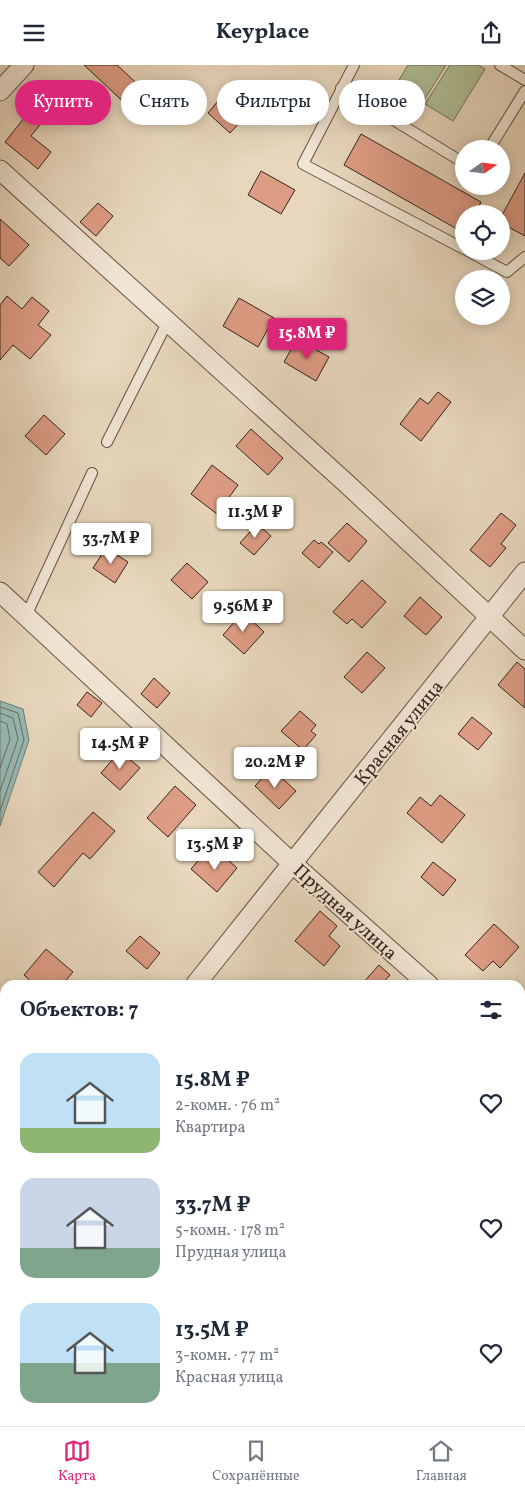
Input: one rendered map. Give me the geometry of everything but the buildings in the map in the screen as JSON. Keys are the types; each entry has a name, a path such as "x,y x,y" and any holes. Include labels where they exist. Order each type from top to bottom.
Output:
{"street":[{"path":"0,91 24,65"},
{"path":"0,170 346,483 525,651"},
{"name":"Красная улица","path":"199,980 525,572"},
{"name":"Прудная улица","path":"0,592 293,864 423,980"}],"lane":[{"path":"346,80 354,65"},
{"path":"500,65 525,80"},
{"path":"495,140 525,91"},
{"path":"339,92 303,164 455,244"},
{"path":"402,125 455,158"},
{"path":"485,260 507,272 525,257"},
{"path":"107,442 168,321"},
{"path":"26,616 92,473"}],"green space":[{"path":"408,65 446,65 425,99 425,80 399,80"},
{"path":"450,65 478,65 485,69 453,121 425,104"}],"water":[{"path":"0,701 23,709 29,740 0,826"}]}
